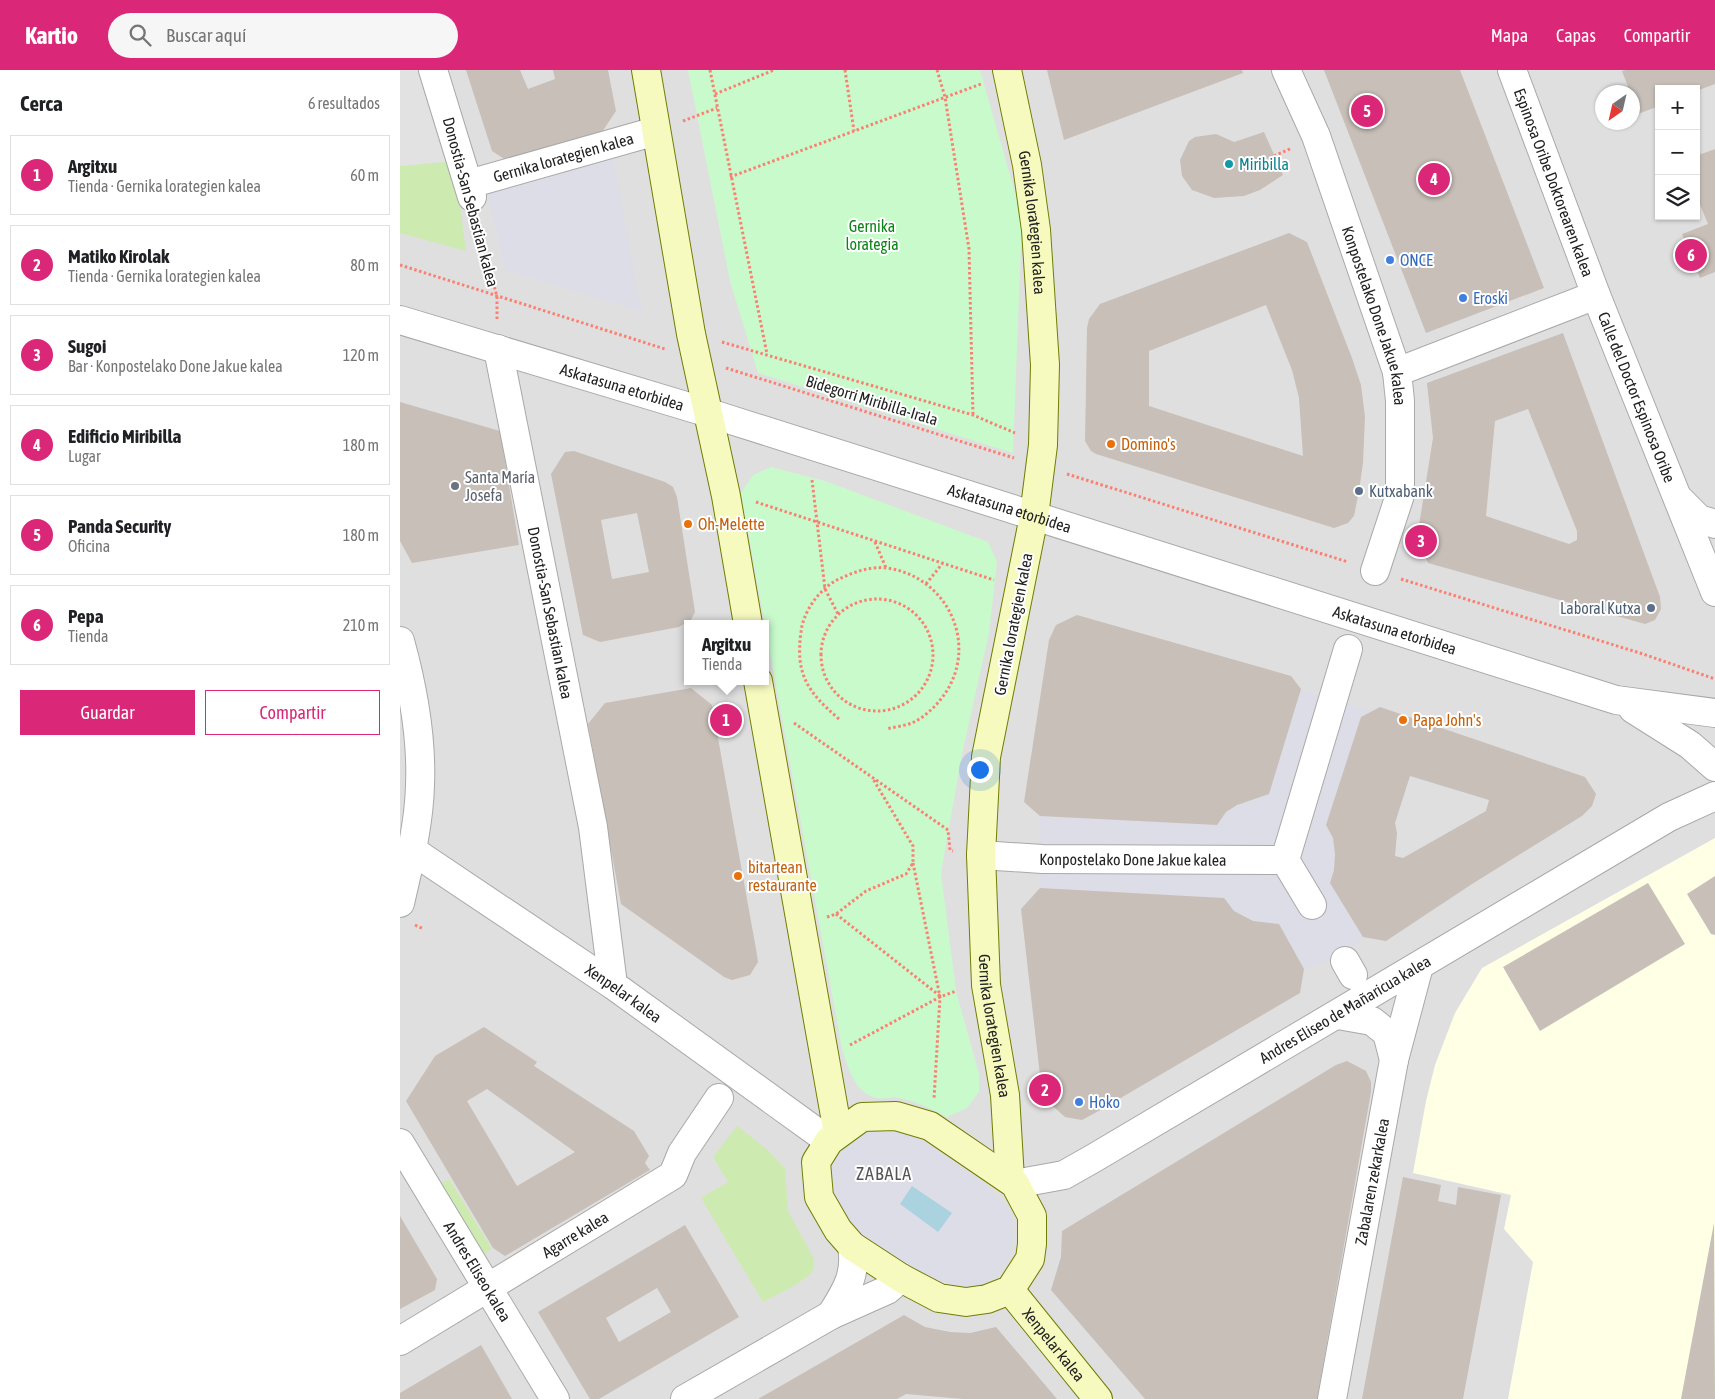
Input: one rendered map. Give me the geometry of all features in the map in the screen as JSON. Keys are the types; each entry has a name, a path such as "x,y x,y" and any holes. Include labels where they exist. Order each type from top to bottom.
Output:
{"main road":[{"name":"Gernika lorategien kalea","path":"646,70 691,334 709,413 747,620"},
{"name":"Gernika lorategien kalea","path":"1007,72 1027,165 1036,230 1045,365 1043,445 1034,516 986,757 981,855 986,985 1005,1095 1012,1182"},
{"path":"759,685 825,1052 833,1137"},
{"path":"896,1116 930,1126 1012,1182 1032,1216 1030,1259 1010,1290 987,1299 966,1302 939,1298 901,1278 852,1246 838,1230 819,1197 816,1162 833,1137 862,1117 896,1116"},
{"name":"Xenpelar kalea","path":"1010,1290 1098,1399"}],"street":[{"name":"Donostia-San Sebastian kalea","path":"433,70 471,191"},
{"name":"Konpostelako Done Jakue kalea","path":"1286,70 1316,136 1397,372 1400,401 1400,494 1376,571"},
{"name":"Espinosa Oribe Doktorearen kalea","path":"1512,70 1596,295"},
{"name":"Gernika lorategien kalea","path":"471,191 656,130"},
{"path":"1397,372 1596,295"},
{"name":"Calle del Doctor Espinosa Oribe","path":"1596,295 1679,498 1711,583"},
{"name":"Askatasuna etorbidea","path":"400,320 709,413 1616,700 1715,714"},
{"name":"Donostia-San Sebastian kalea","path":"498,349 593,827 613,985"},
{"path":"1679,498 1687,509 1699,519 1715,524"},
{"path":"1711,583 1708,553 1715,538"},
{"path":"400,641 410,679 417,725 420,786 413,851 400,903"},
{"path":"1312,904 1285,860 1348,649"},
{"name":"Askatasuna etorbidea","path":"1616,700 1663,726 1713,765"},
{"path":"1713,765 1706,743 1708,732 1715,722"},
{"name":"Andres Eliseo de Mañaricua kalea","path":"1669,817 1713,765"},
{"name":"Andres Eliseo de Mañaricua kalea","path":"1012,1182 1064,1175 1338,1015 1669,817 1715,796"},
{"name":"Xenpelar kalea","path":"413,851 613,985 833,1137"},
{"name":"Konpostelako Done Jakue kalea","path":"981,855 1042,858 1285,860"},
{"name":"Zabalaren zekarkalea","path":"1332,1399 1394,1060 1419,966"},
{"path":"1338,1015 1372,1021 1387,1033 1394,1060"},
{"name":"Agarre kalea","path":"400,1341 673,1175 682,1153 719,1098"},
{"name":"Andres Eliseo kalea","path":"400,1143 556,1399"},
{"path":"830,1315 848,1288 855,1262 852,1246"},
{"path":"685,1399 830,1315 887,1290 901,1278"}],"path":[{"path":"710,70 767,354"},
{"path":"715,94 774,70"},
{"path":"845,70 854,131"},
{"path":"937,70 945,97 969,249 973,415"},
{"path":"730,177 1007,72"},
{"path":"656,130 717,108"},
{"name":"Donostia-San Sebastian kalea","path":"471,191 485,257 497,297 498,349"},
{"path":"400,265 497,297 668,349"},
{"path":"691,334 767,354 973,415 1043,445"},
{"name":"Bidegorri Miribilla-Irala","path":"718,365 1020,460"},
{"path":"812,480 825,589 838,614"},
{"path":"752,501 995,580"},
{"path":"875,542 886,568"},
{"path":"926,584 942,564"},
{"path":"839,719 817,700 804,678 798,651 801,624 814,600 834,581 858,570 886,568 912,575 935,590 951,612 959,638 958,664 950,688 933,708 912,723 886,729"},
{"path":"872,598 891,600 908,608 923,621 932,638 934,656 931,674 922,690 909,702 892,710 874,712 857,708 841,698 829,685 822,668 821,648 826,630 838,614 853,603 872,598"},
{"path":"764,716 779,713 948,830 950,850 981,855"},
{"path":"871,776 913,846 913,863 940,997 934,1110 930,1126"},
{"path":"802,922 836,914 866,890 906,874 913,863"},
{"path":"836,914 940,997"},
{"path":"825,1052 842,1050 940,997 956,991"}],"shaded area":[{"path":"400,70 1715,70 1715,1399 400,1399"},
{"path":"400,70 425,70 454,161 400,166"},
{"path":"613,155 638,294 643,312 505,270 487,189"},
{"path":"1301,689 1372,711 1361,717 1326,825 1333,838 1335,854 1363,937 1343,957 1304,969 1279,924 1253,921 1234,911 1224,898 1040,888 1040,816 1217,825 1226,812 1237,805 1269,794"},
{"path":"1715,838 1715,1399 1508,1399 1533,1262 1504,1229 1511,1195 1413,1173 1426,1101 1435,1065 1455,1013 1482,968"},
{"path":"873,1126 911,1132 985,1185 1005,1205 1012,1216 1012,1252 999,1275 973,1290 941,1288 853,1229 838,1213 827,1175 831,1162 842,1148"}],"green space":[{"name":"Gernika lorategia","path":"688,70 980,70 1022,217 1013,453 758,373 730,281"},
{"path":"454,161 466,251 400,233 400,166"},
{"path":"771,467 825,481 988,542 997,562 989,633 962,754 941,873 956,991 979,1074 979,1092 967,1108 947,1117 906,1100 869,1095 853,1079 842,1049 769,647 769,620 764,620 741,493 753,475"},
{"path":"737,1126 768,1150 785,1169 788,1211 814,1261 814,1269 808,1276 763,1302 701,1198 728,1182 713,1157"},
{"path":"449,1179 492,1249 484,1254 440,1184"}],"water":[{"path":"912,1186 952,1213 938,1232 900,1204"}],"building":[{"path":"466,70 520,70 528,89 555,79 553,70 608,70 616,111 598,138 512,164 492,151"},
{"path":"1047,70 1242,70 1243,73 1064,140"},
{"path":"1324,70 1460,70 1544,288 1426,333"},
{"path":"1715,70 1715,84 1700,90 1700,85 1655,85 1655,108 1640,113 1640,85 1627,85 1622,71"},
{"name":"Miribilla","path":"1264,132 1283,175 1260,190 1244,196 1214,198 1192,190 1182,176 1180,160 1189,141 1195,137 1216,134 1234,142"},
{"path":"1715,149 1715,272 1700,278 1682,234 1708,224 1700,205 1700,155"},
{"path":"1289,233 1307,242 1361,385 1365,417 1363,463 1354,516 1348,523 1334,528 1091,451 1085,441 1087,328 1089,319 1100,304","holes":["1266,305 1292,370 1299,398 1303,456 1149,406 1149,351"]},
{"path":"1563,333 1660,597 1661,609 1655,620 1645,624 1428,563 1417,538 1433,438 1427,383","holes":["1528,409 1577,531 1577,540 1569,544 1486,516 1495,421"]},
{"name":"Santa María Josefa","path":"400,402 500,431 519,545 412,563 400,541"},
{"path":"574,451 665,482 673,487 677,497 695,612 691,620 684,620 684,624 679,627 600,642 583,635 551,474 565,452","holes":["637,513 649,572 612,579 601,520"]},
{"path":"1077,615 1291,676 1301,689 1269,794 1237,805 1226,812 1217,825 1040,816 1024,802 1049,640 1056,625"},
{"path":"691,688 712,705 758,962 750,975 732,980 724,977 621,904 588,724 605,703"},
{"path":"1380,707 1585,777 1596,794 1592,806 1582,816 1472,884 1386,941 1363,937 1330,883 1334,870 1335,854 1333,838 1326,825 1361,717","holes":["1410,776 1489,800 1486,811 1403,858 1395,856 1397,833 1395,823"]},
{"path":"1715,876 1715,935 1711,934 1687,894"},
{"path":"1648,883 1685,944 1540,1031 1503,967"},
{"path":"1040,888 1224,898 1234,911 1253,921 1279,924 1304,969 1300,993 1082,1120 1065,1117 1046,1100 1041,1084 1021,909"},
{"path":"484,1027 537,1062 534,1066 634,1131 649,1156 645,1163 650,1170 505,1256 493,1248 406,1101 435,1056","holes":["487,1089 575,1152 517,1186 467,1101"]},
{"path":"1347,1061 1366,1071 1371,1082 1371,1092 1317,1399 1145,1399 1051,1290 1061,1257 1062,1231 1336,1065"},
{"path":"1403,1177 1441,1185 1438,1201 1456,1205 1458,1187 1501,1195 1463,1399 1362,1399"},
{"path":"400,1216 437,1279 435,1290 400,1309"},
{"path":"1714,1223 1715,1399 1681,1399"},
{"path":"685,1225 739,1317 599,1399 590,1399 538,1312","holes":["657,1288 671,1312 619,1342 606,1318"]},
{"path":"904,1315 925,1327 950,1332 970,1333 996,1327 1057,1399 963,1399 906,1394 897,1399 758,1399"},
{"path":"481,1345 512,1399 400,1399 400,1393"}],"place":[{"name":"Panda Security","path":"1367,111"},
{"name":"Miribilla","path":"1229,164"},
{"name":"Edificio Miribilla","path":"1434,179"},
{"name":"Pepa","path":"1691,255"},
{"name":"ONCE","path":"1390,260"},
{"name":"Eroski","path":"1463,298"},
{"name":"Domino's","path":"1111,444"},
{"name":"Santa María Josefa","path":"455,486"},
{"name":"Kutxabank","path":"1359,491"},
{"name":"Oh-Melette","path":"688,524"},
{"name":"Sugoi","path":"1421,541"},
{"name":"Laboral Kutxa","path":"1651,608"},
{"name":"Argitxu","path":"726,720"},
{"name":"Papa John's","path":"1403,720"},
{"name":"bitartean restaurante","path":"738,876"},
{"name":"Matiko Kirolak","path":"1045,1090"},
{"name":"Hoko","path":"1079,1102"}],"district":[{"name":"ZABALA","path":"884,1174"}]}
